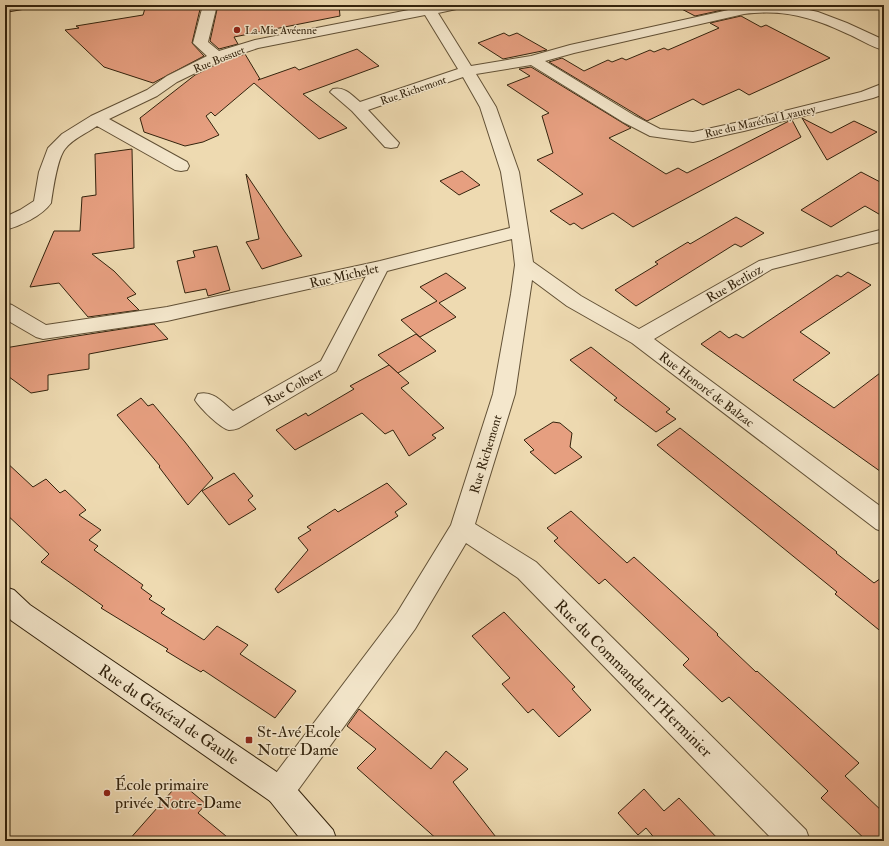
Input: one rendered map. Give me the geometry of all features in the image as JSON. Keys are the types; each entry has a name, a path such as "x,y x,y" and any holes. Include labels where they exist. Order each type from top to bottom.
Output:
{"street":[{"path":"5,8 22,5"},
{"path":"210,5 200,44 217,57"},
{"name":"Rue Bossuet","path":"5,224 26,214 42,203 48,172 56,148 68,137 97,119 152,93 172,79 217,57 255,44 456,5"},
{"path":"467,71 533,60 570,49 744,10 768,8 798,10 829,20 884,46"},
{"name":"Rue Richemont","path":"280,791 406,621 462,528 504,394 522,294 524,265 510,172 488,107 429,10"},
{"name":"Rue du Maréchal Lyautey","path":"533,60 629,119 656,133 694,137 867,95 884,88"},
{"name":"Rue Richemont","path":"358,108 467,71"},
{"name":"Rue Richemont","path":"338,92 358,108 391,142"},
{"path":"97,119 181,166"},
{"name":"Rue Michelet","path":"5,310 43,332 167,314 380,267 520,231"},
{"name":"Rue Berlioz","path":"639,338 766,265 884,235"},
{"name":"Rue Honoré de Balzac","path":"524,265 574,301 639,338 884,522"},
{"name":"Rue Colbert","path":"206,400 231,422 329,366 380,267"},
{"name":"Rue du Commandant l'Herminier","path":"462,528 527,570 795,841"},
{"name":"Rue du Général de Gaulle","path":"5,598 21,613 280,791 322,841"}],"building":[{"path":"146,5 201,5 192,43 204,56 153,83 104,67 65,30 79,28 76,26 143,15"},
{"path":"218,5 339,5 340,16 234,37 238,44 219,49 210,41"},
{"path":"674,5 720,5 727,9 695,16"},
{"path":"741,16 761,27 766,25 830,58 749,95 739,89 703,105 693,99 647,121 549,62 562,58 584,71 608,60 612,62 622,58 626,60 650,50 654,52 664,48 668,50 719,28 710,23"},
{"path":"504,33 509,36 517,33 547,50 503,59 478,43"},
{"path":"357,49 379,66 303,94 347,128 319,139 254,83 215,116 211,112 206,116 219,135 203,142 185,146 144,132 140,118 195,75 223,61 245,54 260,79 258,80 295,67 299,70"},
{"path":"531,67 631,128 609,138 666,174 678,168 687,173 792,120 801,137 633,227 613,213 582,229 574,223 570,225 550,211 583,194 537,160 553,153 542,116 549,113 507,85 530,76 519,69"},
{"path":"802,118 831,133 854,121 877,132 827,160"},
{"path":"132,149 134,248 92,254 114,271 136,294 127,298 139,310 88,317 59,283 30,287 54,231 80,231 82,197 96,195 95,154"},
{"path":"462,171 480,185 459,195 440,181"},
{"path":"861,172 884,184 884,217 865,206 831,227 801,210"},
{"path":"246,174 302,256 262,269 246,242 259,239"},
{"path":"736,217 764,233 741,247 735,244 636,306 615,290 658,264 655,262 688,242 690,244"},
{"path":"217,246 230,290 208,296 206,289 185,293 177,261 195,257 193,251"},
{"path":"848,272 871,285 800,332 830,353 793,380 834,408 884,370 884,474 701,344 720,331 729,338 736,334 743,338 837,275 841,277"},
{"path":"446,273 466,288 439,303 456,317 420,337 401,320 437,301 420,287"},
{"path":"154,324 168,339 89,354 89,369 48,375 48,390 31,393 5,374 5,348"},
{"path":"416,334 436,351 398,373 378,355"},
{"path":"591,347 670,409 666,412 676,419 656,432 614,400 617,398 570,360"},
{"path":"389,365 409,383 401,388 444,428 432,435 436,438 409,456 393,430 385,434 362,413 295,450 276,430 306,413 308,416 354,389 350,386"},
{"path":"141,398 148,406 153,404 213,478 188,505 159,467 160,466 117,415"},
{"path":"553,422 560,423 572,433 570,447 582,457 555,474 530,452 534,450 524,440"},
{"path":"680,428 874,583 884,576 884,634 835,594 837,592 657,445"},
{"path":"5,461 33,487 46,479 60,493 65,490 86,510 79,515 101,530 89,540 98,546 94,550 143,585 141,588 152,596 149,599 165,609 161,613 204,640 217,626 248,645 240,654 296,691 275,718 203,670 201,672 184,662 166,651 168,649 101,608 103,606 41,562 49,554 5,513"},
{"path":"234,473 253,496 248,500 256,509 229,525 202,491"},
{"path":"387,483 407,504 395,512 398,516 278,593 275,589 308,550 298,538 311,530 307,527 335,509 338,512"},
{"path":"571,511 627,563 634,557 718,634 717,635 756,672 757,671 859,763 845,776 884,813 884,841 867,841 821,798 828,791 729,697 722,702 683,665 689,659 605,579 599,584 554,541 558,538 547,528"},
{"path":"504,612 575,687 572,689 591,710 559,737 533,709 528,713 502,684 510,678 472,636"},
{"path":"359,709 431,769 446,751 468,769 453,782 499,841 439,841 357,768 376,749 347,726"},
{"path":"180,782 206,804 198,813 232,841 128,841"},
{"path":"644,789 664,811 679,798 720,841 657,841 646,828 638,835 618,813"}],"place":[{"name":"La Mie Avéenne","path":"237,30"},
{"name":"St-Avé Ecole Notre Dame","path":"249,740"},
{"name":"École primaire privée Notre-Dame","path":"107,793"}]}
